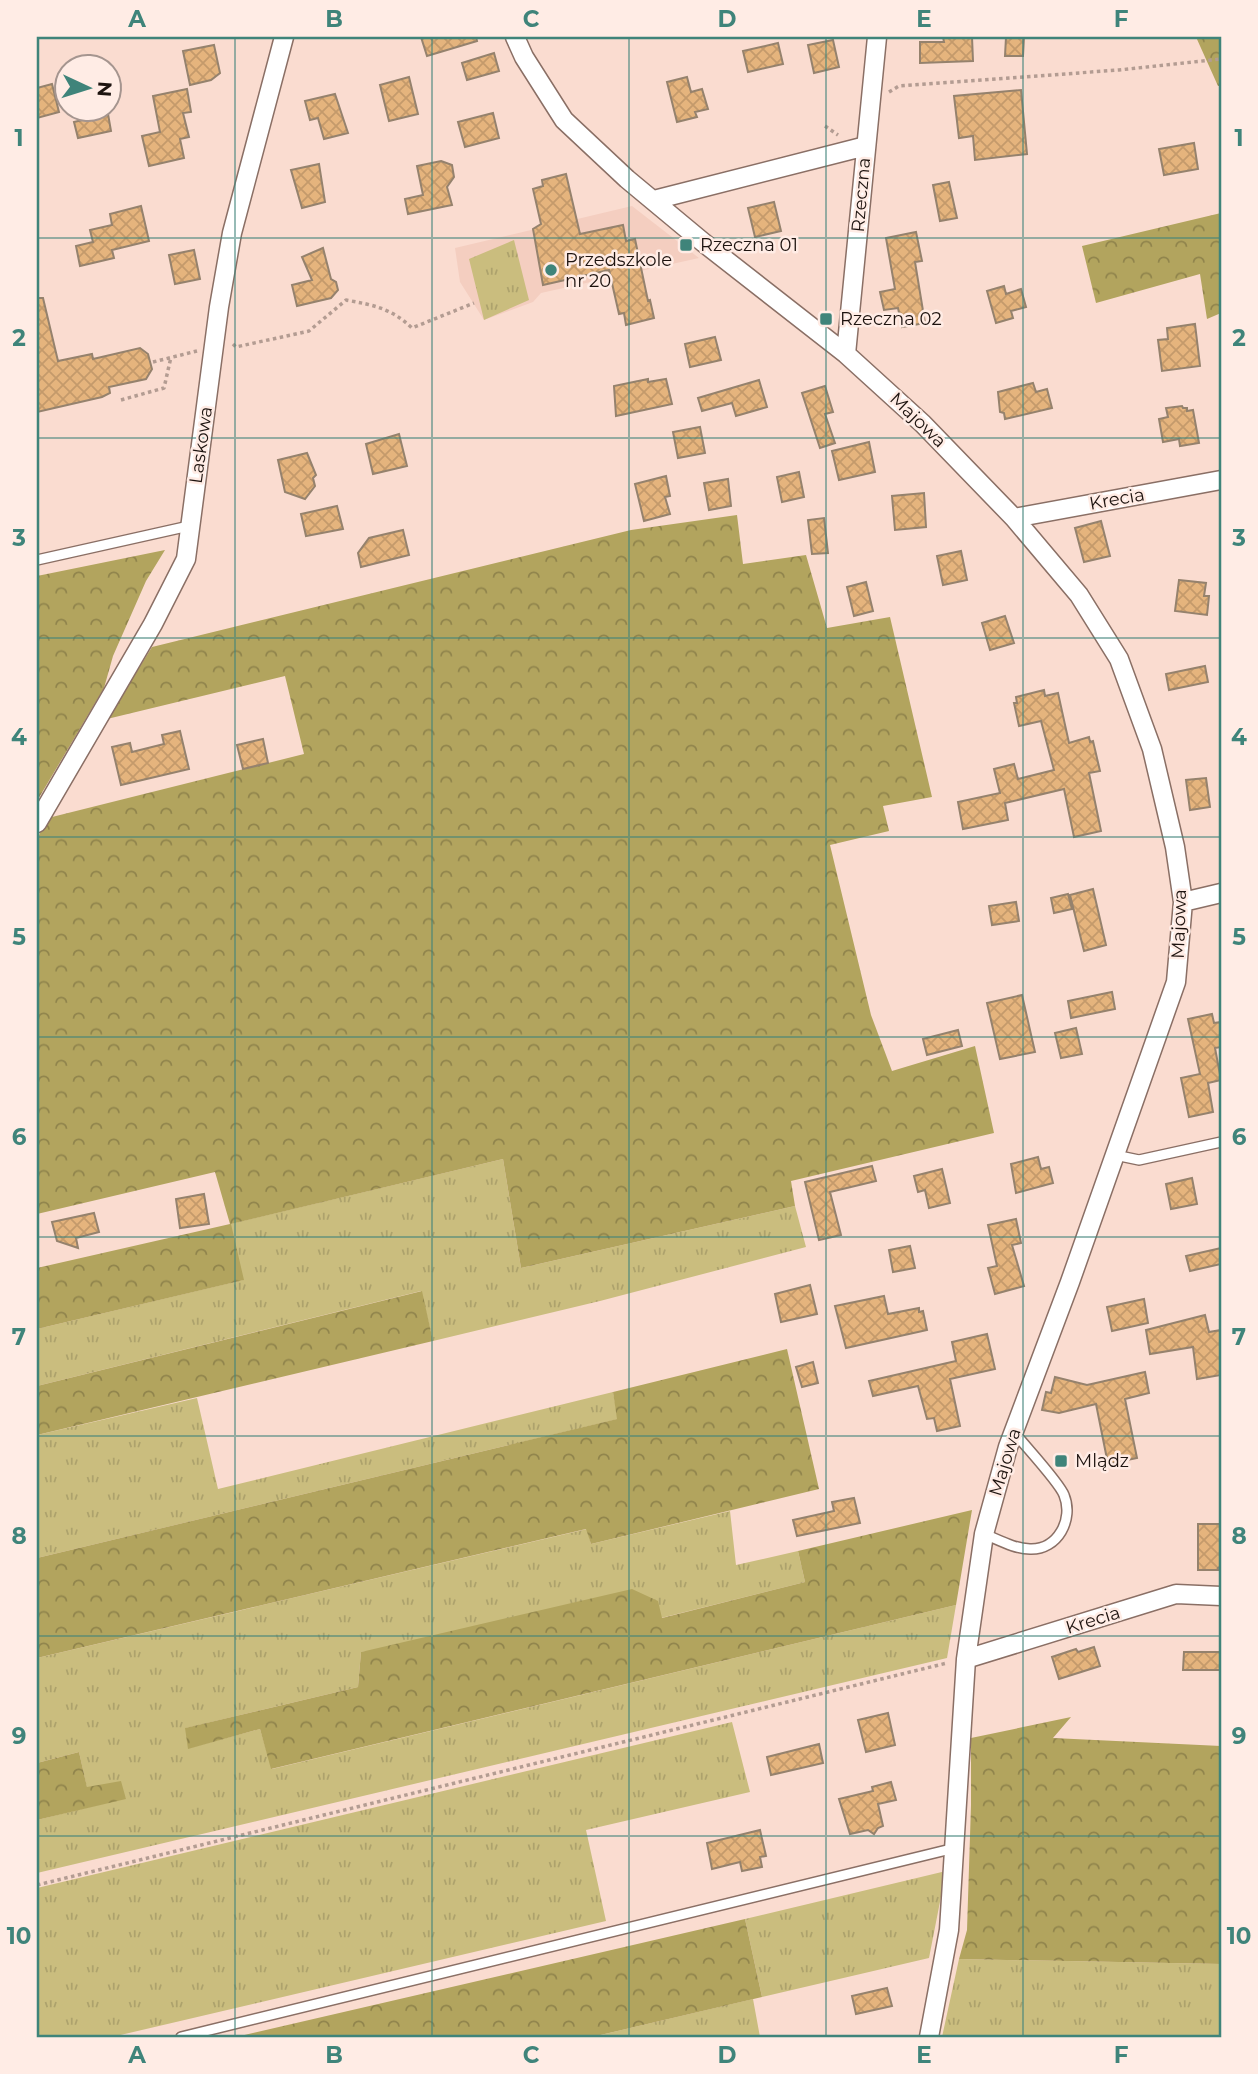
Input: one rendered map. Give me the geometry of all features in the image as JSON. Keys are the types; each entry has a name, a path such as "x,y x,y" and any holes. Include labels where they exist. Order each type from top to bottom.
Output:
{"street":[{"name":"Laskowa","path":"37,823 153,624 186,559 219,307 232,233 284,37"},
{"name":"Majowa","path":"515,37 524,57 564,120 627,179 846,354 923,424 1014,517 1079,595 1119,659 1152,750 1175,847 1183,902 1176,982 1014,1432 984,1534 966,1659 949,1930 929,2037"},
{"name":"Rzeczna","path":"846,354 877,37"},
{"path":"654,200 866,146"},
{"name":"Krecia","path":"1014,517 1221,480"},
{"path":"1183,902 1221,893"},
{"name":"Krecia","path":"966,1659 1176,1594 1221,1595"}],"lane":[{"path":"37,560 189,526"},
{"path":"1115,1155 1139,1160 1221,1142"},
{"path":"984,1534 1017,1547 1030,1549 1049,1544 1065,1525 1068,1514 1065,1496 1014,1432"},
{"path":"181,2037 955,1849"}],"path":[{"path":"869,103 899,86 1119,70 1221,59"},
{"path":"230,340 236,347 309,331 345,300 377,306 398,315 412,328 474,303"},
{"path":"153,362 196,351"},
{"path":"121,400 164,388 171,358"},
{"path":"37,1885 966,1659"}],"shaded area":[{"name":"Przedszkole nr 20","path":"632,206 699,258 541,293 533,302 484,320 460,282 455,248"}],"green space":[{"path":"1196,37 1221,37 1221,86 1218,86"},
{"path":"1221,213 1221,313 1207,319 1200,274 1096,303 1082,246"},
{"path":"514,240 529,300 484,320 469,259"},
{"path":"737,515 743,564 806,555 827,628 890,617 932,797 883,806 889,831 830,845 871,1015 892,1071 975,1046 994,1133 791,1181 795,1206 521,1268 503,1159 231,1224 244,1280 37,1329 37,1268 230,1224 215,1172 37,1214 37,839 48,818 304,754 285,676 107,719 152,647 631,530"},
{"path":"165,550 146,581 113,656 104,688 37,801 37,576"},
{"path":"503,1159 521,1268 795,1206 806,1247 433,1341 421,1291 37,1386 37,1329 243,1280 230,1224"},
{"path":"422,1291 433,1341 37,1435 37,1386"},
{"path":"787,1349 819,1489 591,1544 586,1529 37,1658 37,1558 617,1419 613,1392"},
{"path":"613,1392 618,1419 37,1558 37,1435 197,1398 218,1489"},
{"path":"972,1510 956,1605 271,1769 260,1729 188,1749 185,1728 358,1687 361,1652 632,1589 658,1601 662,1618 805,1582 798,1551"},
{"path":"730,1511 736,1565 798,1551 805,1582 661,1618 361,1652 358,1687 186,1728 189,1748 260,1729 272,1769 956,1605 947,1658 37,1873 37,1820 126,1798 87,1788 79,1752 37,1763 37,1658 587,1529 591,1544"},
{"path":"1071,1717 1053,1738 1221,1746 1221,1964 959,1959 967,1930 971,1738"},
{"path":"732,1722 750,1792 586,1830 606,1921 112,2037 37,2037 37,1888"},
{"path":"79,1752 87,1787 121,1781 126,1799 37,1820 37,1763"},
{"path":"946,1871 929,1958 762,1997 745,1919"},
{"path":"745,1919 762,1997 592,2037 236,2037"},
{"path":"959,1959 1221,1964 1221,2037 942,2037"},
{"path":"753,1999 760,2037 592,2037"}],"building":[{"path":"421,37 476,37 477,41 427,56"},
{"path":"943,37 972,37 973,61 920,63 920,42 944,42"},
{"path":"1006,37 1024,37 1023,56 1005,56"},
{"path":"833,40 839,67 814,73 808,45"},
{"path":"778,43 783,64 748,72 743,51"},
{"path":"214,45 220,73 211,80 190,85 183,51"},
{"path":"494,53 499,71 467,80 462,63"},
{"path":"409,77 418,114 389,121 380,85"},
{"path":"687,77 691,92 702,89 708,109 695,112 697,117 677,122 667,82"},
{"path":"52,84 52,114 37,118 37,88"},
{"path":"187,89 191,112 183,113 189,137 180,139 184,158 149,166 142,136 160,132 153,96"},
{"path":"1021,90 1027,154 975,160 973,136 959,138 954,96"},
{"path":"335,94 348,133 324,139 318,118 310,120 305,101"},
{"path":"493,113 499,138 465,147 458,122"},
{"path":"74,122 109,122 111,131 78,138"},
{"path":"1194,143 1198,169 1164,175 1159,149"},
{"path":"441,161 452,165 454,177 447,187 452,205 408,214 405,199 423,195 417,166"},
{"path":"319,164 325,202 302,208 291,170"},
{"path":"566,174 580,234 623,225 626,241 635,239 654,318 626,325 624,313 619,314 609,270 543,285 533,229 541,224 533,189 543,186 542,180"},
{"path":"949,182 957,218 940,221 933,185"},
{"path":"774,202 781,231 755,237 748,208"},
{"path":"141,206 149,241 112,250 114,258 80,266 76,246 93,242 90,230 112,225 110,214"},
{"path":"916,232 922,261 915,262 925,323 902,327 898,308 884,310 880,292 895,289 886,238"},
{"path":"323,248 331,279 336,282 338,290 331,298 297,306 292,285 312,280 302,257"},
{"path":"194,250 200,279 175,284 169,255"},
{"path":"1004,286 1006,294 1021,289 1026,307 1011,311 1013,318 996,323 987,291"},
{"path":"37,298 43,298 58,361 92,354 93,359 140,348 148,354 152,369 146,379 109,387 110,393 102,397 37,412"},
{"path":"1195,324 1200,366 1162,371 1158,340 1168,339 1167,328"},
{"path":"715,337 721,360 690,367 685,344"},
{"path":"648,379 648,382 666,379 672,404 616,416 614,386"},
{"path":"759,380 767,407 736,416 732,403 702,411 698,398"},
{"path":"1033,383 1036,392 1047,389 1052,408 1005,419 1004,413 1000,412 998,392"},
{"path":"825,386 833,412 825,414 835,443 820,448 802,393"},
{"path":"1166,408 1187,408 1187,411 1193,410 1199,443 1180,446 1179,439 1163,442 1159,419 1168,417"},
{"path":"700,427 705,453 678,458 673,432"},
{"path":"399,434 407,466 373,474 366,444"},
{"path":"869,442 875,472 839,480 832,451"},
{"path":"307,453 316,475 313,478 315,486 305,499 285,492 278,460"},
{"path":"799,472 804,497 782,502 777,477"},
{"path":"666,476 670,496 665,497 670,514 644,521 635,484"},
{"path":"728,479 731,506 709,510 704,483"},
{"path":"924,493 926,527 895,530 892,496"},
{"path":"337,506 343,529 306,536 301,514"},
{"path":"824,518 828,553 812,554 808,520"},
{"path":"1101,521 1110,556 1084,562 1075,528"},
{"path":"403,530 409,555 361,567 358,553 369,538"},
{"path":"961,551 967,580 943,585 937,556"},
{"path":"1179,580 1206,583 1204,596 1209,596 1207,615 1175,611"},
{"path":"866,582 873,611 854,616 847,587"},
{"path":"1005,616 1014,643 990,650 982,623"},
{"path":"1205,666 1208,682 1169,690 1166,674"},
{"path":"1044,690 1045,696 1058,693 1069,743 1089,737 1090,742 1093,741 1100,771 1089,773 1101,831 1074,837 1064,789 1005,803 1008,820 963,829 958,802 1000,793 994,769 1014,764 1018,779 1054,770 1041,721 1019,726 1014,703 1017,703 1016,697"},
{"path":"180,731 189,769 121,785 112,747 130,743 132,752 164,744 162,735"},
{"path":"263,739 268,763 243,769 237,745"},
{"path":"1206,778 1210,807 1190,810 1186,780"},
{"path":"1093,889 1106,945 1084,951 1070,895"},
{"path":"1068,894 1072,909 1054,913 1051,898"},
{"path":"1016,902 1019,921 992,925 989,906"},
{"path":"1112,992 1115,1009 1071,1018 1068,1001"},
{"path":"1022,995 1035,1052 1000,1059 987,1003"},
{"path":"1212,1014 1214,1023 1221,1022 1221,1047 1215,1048 1221,1080 1208,1083 1213,1112 1189,1117 1181,1078 1200,1074 1188,1019"},
{"path":"1076,1028 1082,1054 1061,1058 1055,1033"},
{"path":"958,1030 962,1046 927,1055 923,1039"},
{"path":"1038,1157 1041,1169 1049,1167 1053,1183 1016,1193 1011,1164"},
{"path":"872,1166 876,1181 830,1192 841,1235 819,1240 805,1182"},
{"path":"942,1169 950,1203 929,1208 925,1190 918,1192 914,1176"},
{"path":"1192,1178 1197,1204 1171,1209 1166,1184"},
{"path":"204,1194 209,1224 180,1228 176,1199"},
{"path":"94,1213 99,1232 76,1238 78,1248 57,1241 52,1222"},
{"path":"1016,1219 1021,1243 1012,1245 1024,1286 995,1294 988,1268 997,1266 988,1225"},
{"path":"910,1246 915,1268 893,1272 889,1250"},
{"path":"1221,1248 1221,1264 1190,1271 1186,1256"},
{"path":"810,1285 817,1314 781,1322 775,1294"},
{"path":"884,1296 888,1314 919,1308 919,1312 923,1311 927,1330 846,1348 835,1306"},
{"path":"1144,1299 1148,1323 1112,1331 1107,1307"},
{"path":"1205,1315 1209,1332 1221,1330 1221,1375 1197,1379 1193,1347 1150,1354 1146,1330"},
{"path":"987,1334 995,1369 950,1379 960,1426 937,1431 934,1418 927,1419 918,1386 873,1396 869,1381 956,1361 952,1342"},
{"path":"813,1362 818,1383 802,1387 796,1367"},
{"path":"1145,1372 1149,1393 1125,1399 1137,1458 1108,1464 1096,1404 1059,1413 1042,1410 1046,1392 1051,1393 1055,1377 1087,1385"},
{"path":"854,1498 860,1523 797,1536 793,1520 834,1511 832,1502"},
{"path":"1198,1524 1221,1524 1221,1567 1218,1570 1198,1570"},
{"path":"1094,1647 1100,1666 1059,1679 1052,1657 1076,1649 1078,1652"},
{"path":"1184,1652 1221,1652 1221,1670 1183,1670"},
{"path":"888,1713 895,1745 866,1752 858,1720"},
{"path":"819,1744 823,1763 771,1775 767,1757"},
{"path":"891,1782 896,1800 878,1804 883,1826 874,1834 868,1830 850,1834 839,1799 873,1791 872,1787"},
{"path":"760,1830 766,1856 760,1857 762,1867 742,1871 740,1862 712,1869 707,1843"},
{"path":"887,1988 892,2006 856,2014 852,1996"}],"place":[{"name":"Rzeczna 01","path":"686,245"},
{"name":"Przedszkole nr 20","path":"551,270"},
{"name":"Rzeczna 02","path":"826,319"},
{"name":"Mlądz","path":"1061,1461"}]}
